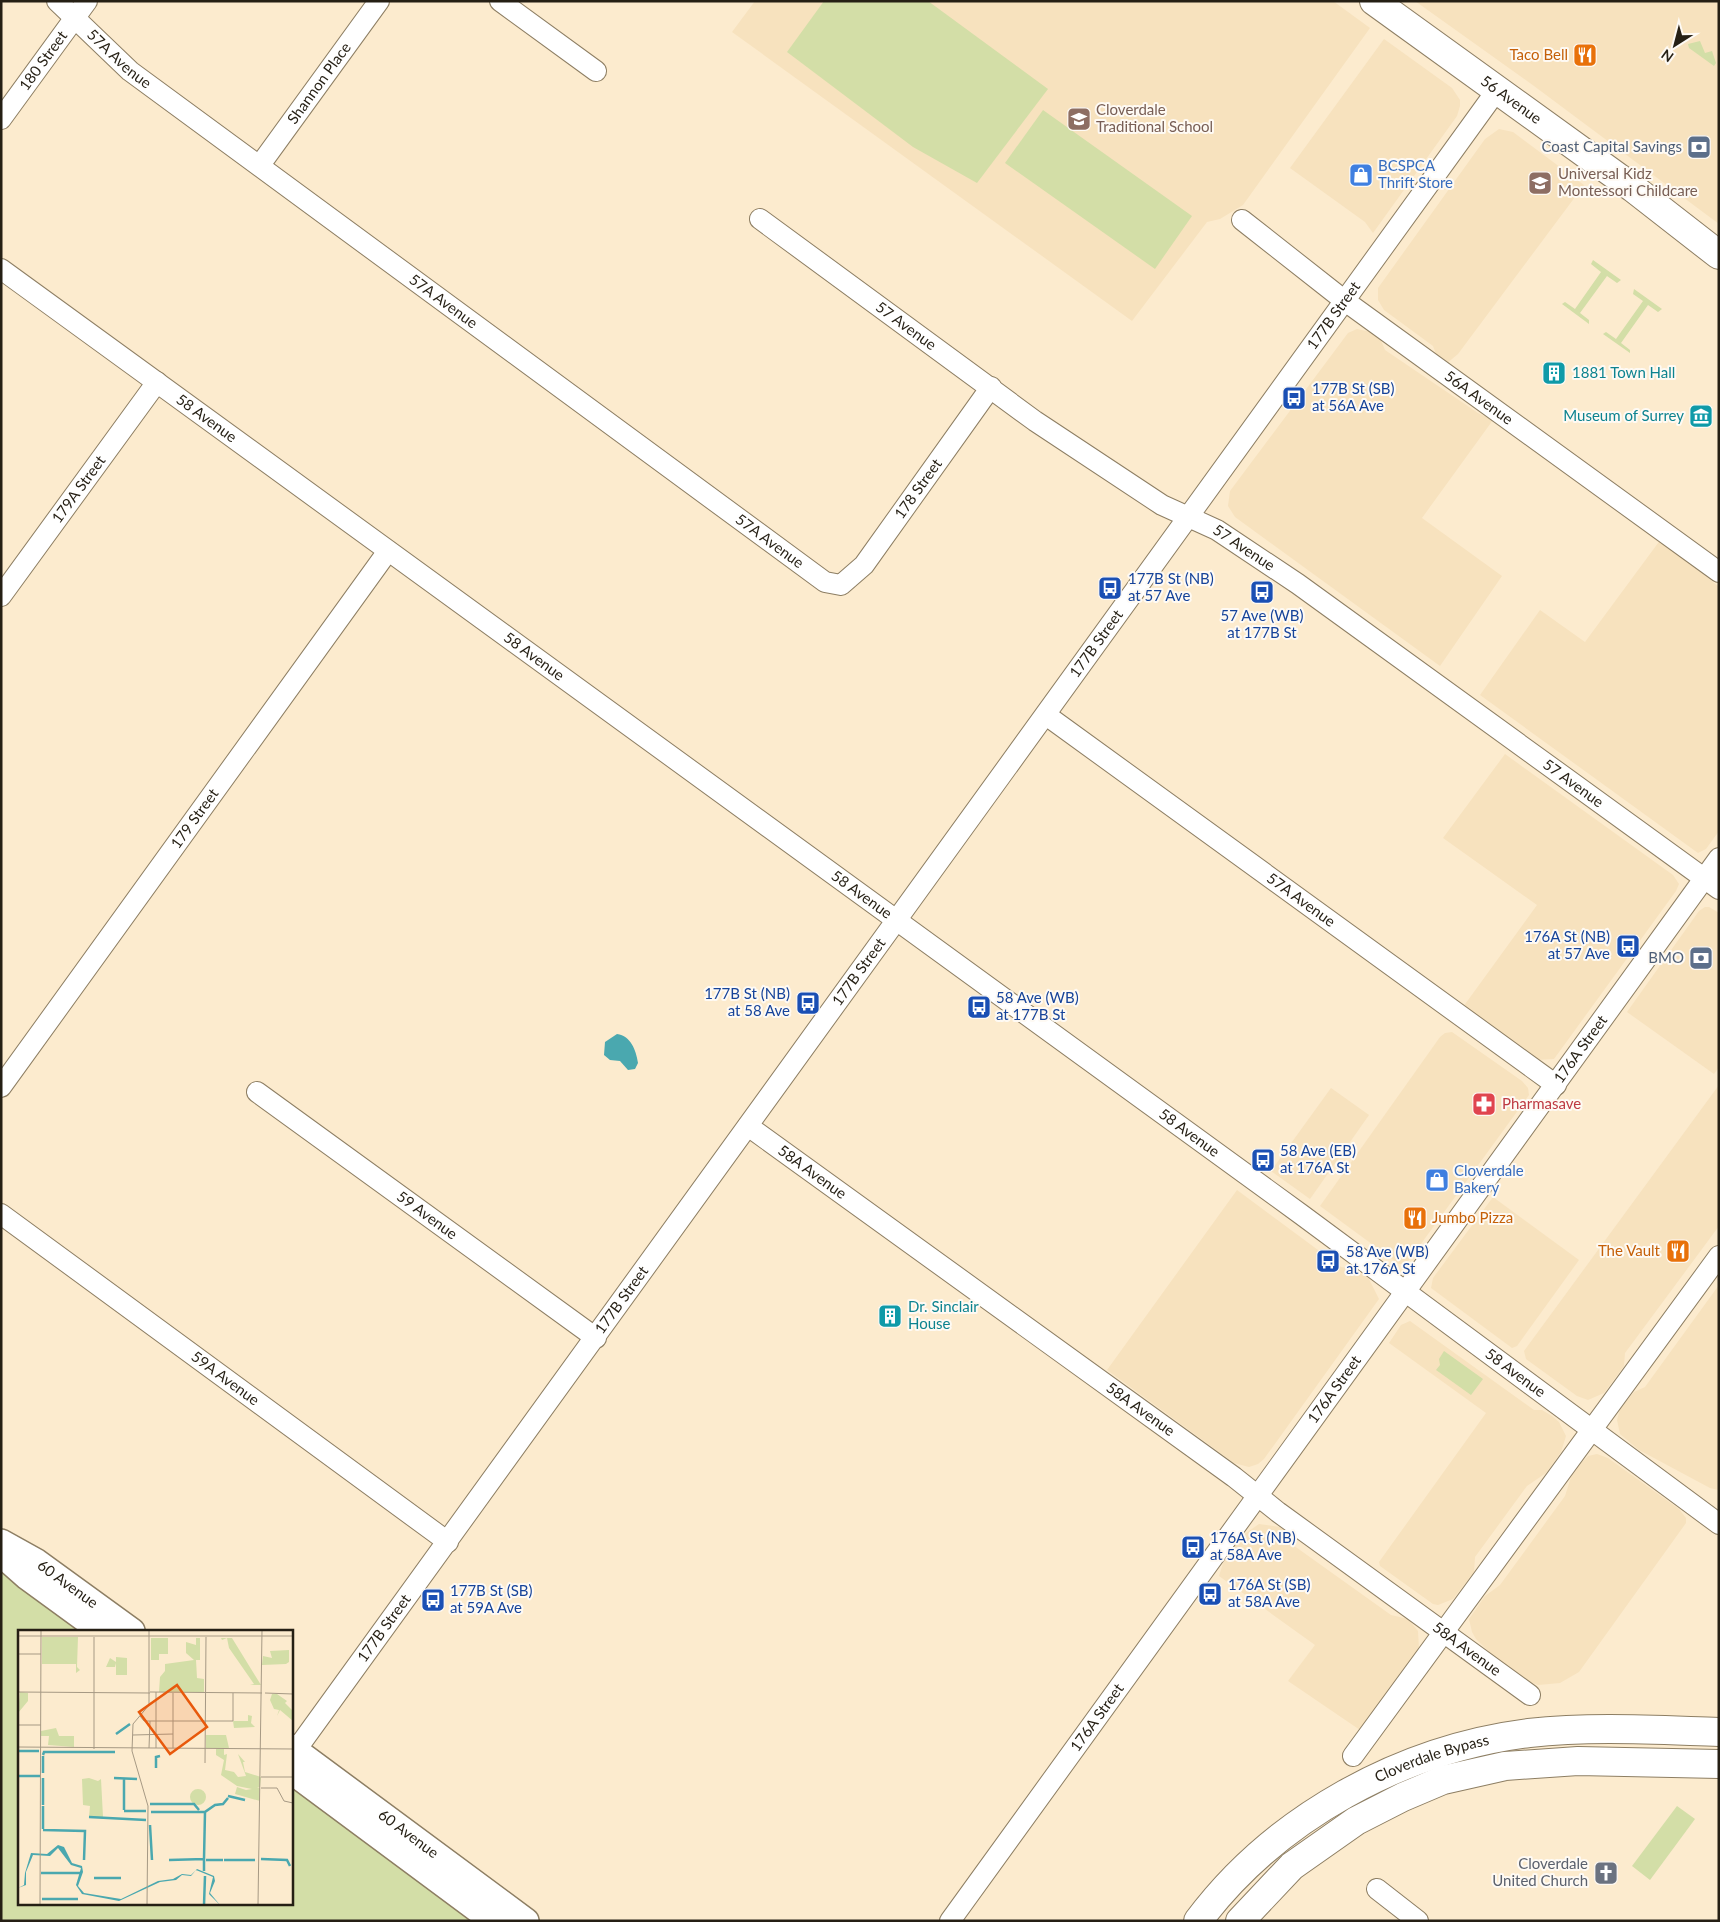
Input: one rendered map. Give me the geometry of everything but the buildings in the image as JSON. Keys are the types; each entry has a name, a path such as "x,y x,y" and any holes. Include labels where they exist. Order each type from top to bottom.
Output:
{"highway":[{"name":"56 Avenue","path":"1374,1 1632,188 1719,255"},
{"name":"Cloverdale Bypass","path":"1198,1921 1247,1868 1301,1822 1350,1791 1410,1763 1473,1744 1531,1733 1612,1730 1719,1732"},
{"name":"Cloverdale Bypass","path":"1240,1921 1292,1866 1356,1821 1403,1797 1443,1780 1504,1766 1578,1761 1719,1764"}],"main road":[{"name":"60 Avenue","path":"1,1542 37,1562 131,1630"},
{"name":"60 Avenue","path":"1,1554 26,1577 100,1630"},
{"name":"60 Avenue","path":"292,1757 467,1902 493,1921"},
{"name":"60 Avenue","path":"292,1757 526,1921"},
{"path":"467,1902 474,1901 481,1904 507,1921"}],"street":[{"name":"57A Avenue","path":"57,1 130,70 811,574 825,582 841,585"},
{"name":"180 Street","path":"1,119 87,1"},
{"name":"Shannon Place","path":"260,165 379,1"},
{"path":"500,1 596,71"},
{"name":"177B Street","path":"292,1757 1498,90"},
{"name":"57 Avenue","path":"760,219 1035,421 1162,505 1217,530 1298,584 1712,884"},
{"name":"56A Avenue","path":"1242,220 1345,301 1719,572"},
{"name":"58 Avenue","path":"1,269 388,552 898,920 1719,1524"},
{"name":"179A Street","path":"1,596 157,382"},
{"name":"178 Street","path":"841,585 864,565 991,387"},
{"name":"179 Street","path":"1,1087 388,552"},
{"name":"57A Avenue","path":"1046,715 1556,1085"},
{"name":"176A Street","path":"950,1921 1556,1085 1712,884 1719,858"},
{"name":"59 Avenue","path":"257,1092 596,1338"},
{"name":"58A Avenue","path":"748,1126 1530,1695"},
{"name":"59A Avenue","path":"1,1214 448,1542"},
{"path":"1353,1756 1719,1256"},
{"path":"1377,1889 1418,1921"}],"shaded area":[{"name":"Cloverdale Traditional School","path":"755,1 1333,1 1370,28 1243,205 1220,219 1207,222 1132,321 732,32"},
{"path":"1415,1 1719,1 1719,224 1534,86"},
{"path":"1384,39 1452,88 1460,100 1460,106 1457,116 1373,233 1365,222 1290,168"},
{"path":"1499,129 1513,132 1584,185 1458,354 1446,364 1437,357 1433,346 1384,310 1378,300 1378,288 1485,139"},
{"path":"1357,329 1371,332 1380,338 1385,350 1478,413 1493,420 1422,518 1502,576 1440,666 1235,517 1228,506 1230,491 1348,333"},
{"path":"1661,539 1719,587 1719,831 1706,849 1698,853 1480,695 1540,610 1585,642"},
{"path":"1505,754 1673,875 1679,884 1676,891 1554,1059 1536,1060 1463,1007 1537,905 1443,838"},
{"path":"1709,907 1719,913 1719,1067 1714,1074 1627,1012 1699,911"},
{"path":"1452,1032 1522,1081 1528,1088 1529,1095 1410,1259 1405,1264 1399,1264 1320,1206 1440,1037 1445,1033"},
{"path":"1719,1085 1719,1226 1625,1353 1624,1366 1604,1393 1588,1400 1577,1396 1526,1359 1524,1351"},
{"path":"1331,1088 1369,1115 1310,1199 1271,1171"},
{"path":"1237,1190 1341,1267 1355,1269 1369,1279 1379,1299 1264,1459 1258,1464 1249,1467 1234,1463 1107,1370"},
{"path":"1493,1197 1579,1260 1517,1346 1512,1348 1431,1288 1433,1278"},
{"path":"1719,1285 1718,1490 1710,1488 1639,1450 1620,1434 1617,1420 1620,1409 1634,1392 1645,1387"},
{"path":"1410,1321 1534,1410 1542,1410 1552,1416 1559,1422 1566,1436 1561,1452 1546,1473 1527,1486 1475,1557 1474,1572 1453,1599 1438,1605 1433,1604 1380,1566 1379,1562 1486,1413 1389,1343 1401,1325"},
{"path":"1597,1454 1608,1458 1679,1509 1686,1518 1686,1523 1579,1672 1560,1683 1538,1685 1529,1682 1497,1660 1476,1639 1469,1619 1485,1596 1500,1585 1565,1496 1571,1477 1581,1463 1588,1456"},
{"path":"1259,1524 1280,1527 1287,1533 1293,1545 1391,1615 1408,1619 1418,1631 1419,1649 1360,1730 1288,1681 1315,1645 1219,1576 1224,1560 1243,1535"}],"green space":[{"path":"824,1 928,1 1048,89 977,183 913,147 787,52"},
{"path":"1700,41 1705,53 1712,51 1716,63 1714,66 1689,48 1688,44"},
{"path":"1043,110 1192,216 1155,269 1005,163"},
{"path":"1593,260 1621,280 1617,283 1607,276 1580,313 1589,320 1589,324 1562,304 1565,302 1575,309 1601,272 1591,264"},
{"path":"1634,289 1662,309 1658,312 1648,305 1621,343 1630,350 1630,353 1603,334 1606,332 1616,339 1643,301 1633,294"},
{"path":"1444,1351 1483,1379 1471,1395 1436,1370 1440,1365 1439,1359"},
{"path":"1,1570 83,1630 18,1630 18,1904 292,1904 292,1784 478,1921 1,1921"},
{"path":"1677,1806 1695,1819 1650,1880 1632,1866"}],"water":[{"path":"617,1034 622,1035 632,1044 638,1063 635,1069 628,1070 620,1061 610,1060 604,1055 605,1042"}],"place":[{"name":"Taco Bell","path":"1585,55"},
{"name":"Cloverdale Traditional School","path":"1079,119"},
{"name":"Coast Capital Savings","path":"1699,147"},
{"name":"BCSPCA Thrift Store","path":"1361,175"},
{"name":"Universal Kidz Montessori Childcare","path":"1540,183"},
{"name":"1881 Town Hall","path":"1554,373"},
{"name":"177B St (SB) at 56A Ave","path":"1294,398"},
{"name":"Museum of Surrey","path":"1701,416"},
{"name":"177B St (NB) at 57 Ave","path":"1110,588"},
{"name":"57 Ave (WB) at 177B St","path":"1262,592"},
{"name":"176A St (NB) at 57 Ave","path":"1628,946"},
{"name":"BMO","path":"1701,958"},
{"name":"177B St (NB) at 58 Ave","path":"808,1003"},
{"name":"58 Ave (WB) at 177B St","path":"979,1007"},
{"name":"Pharmasave","path":"1484,1104"},
{"name":"58 Ave (EB) at 176A St","path":"1263,1160"},
{"name":"Cloverdale Bakery","path":"1437,1180"},
{"name":"Jumbo Pizza","path":"1415,1218"},
{"name":"The Vault","path":"1678,1251"},
{"name":"58 Ave (WB) at 176A St","path":"1328,1261"},
{"name":"Dr. Sinclair House","path":"890,1316"},
{"name":"176A St (NB) at 58A Ave","path":"1193,1547"},
{"name":"176A St (SB) at 58A Ave","path":"1210,1594"},
{"name":"177B St (SB) at 59A Ave","path":"433,1600"},
{"name":"Cloverdale United Church","path":"1606,1873"}]}
